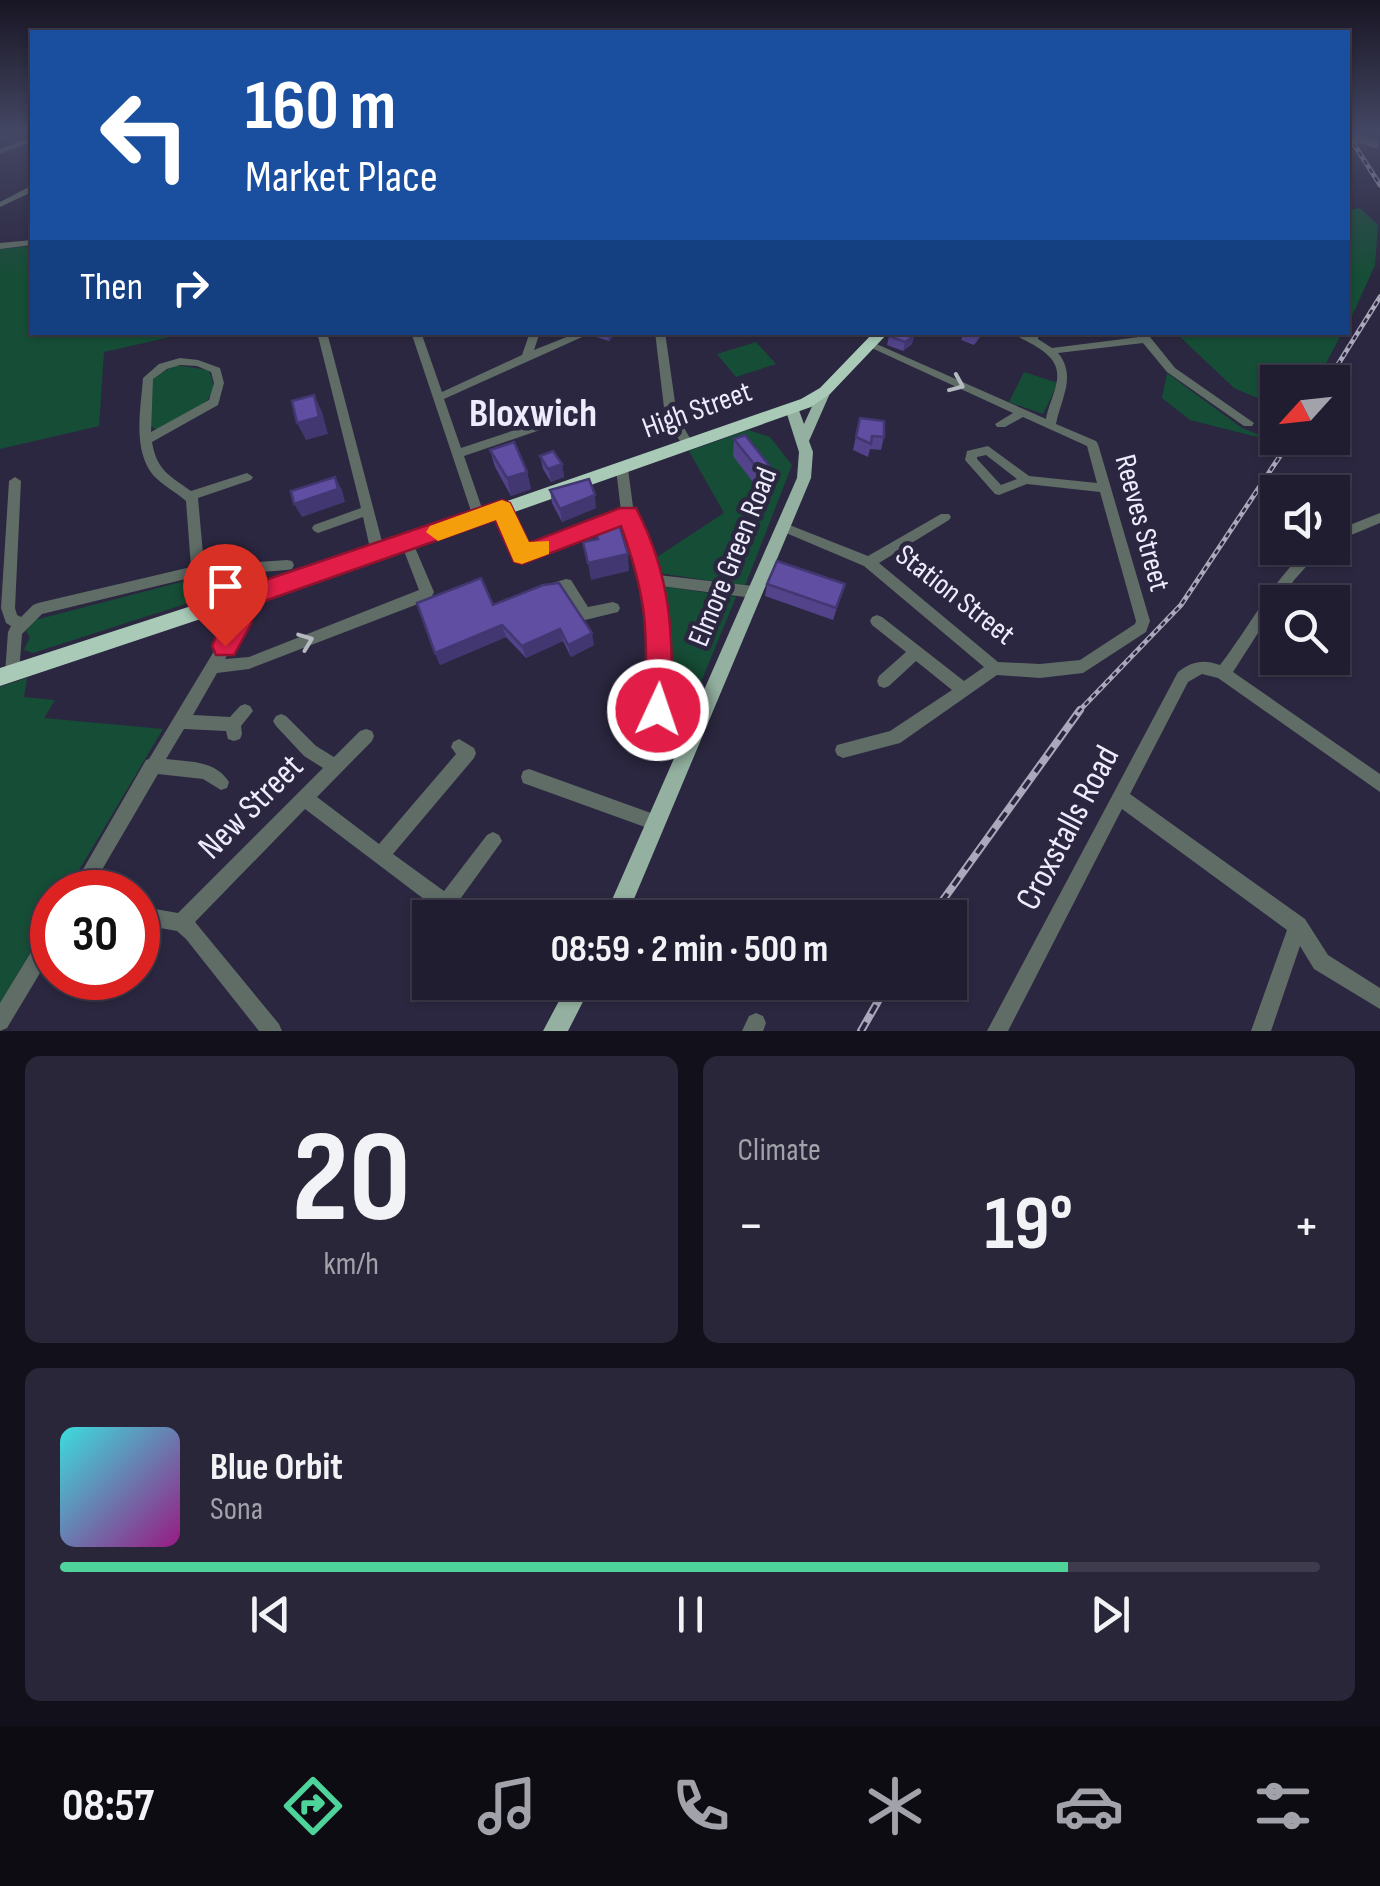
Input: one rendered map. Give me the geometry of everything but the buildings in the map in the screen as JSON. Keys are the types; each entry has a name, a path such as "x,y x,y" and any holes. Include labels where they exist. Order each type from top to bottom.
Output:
{"highway":[{"name":"High Street","path":"6,675 378,553 478,514 622,469 792,408 825,390 874,337"}],"main road":[{"name":"Elmore Green Road","path":"803,440 825,390"},
{"name":"Elmore Green Road","path":"623,900 686,744 804,478 803,440 792,408"},
{"path":"555,1031 572,1000"}],"street":[{"path":"0,205 30,190"},
{"path":"0,246 30,243"},
{"path":"323,335 378,553"},
{"path":"417,335 478,514"},
{"path":"528,357 534,335"},
{"path":"437,398 581,335"},
{"path":"660,335 672,416 688,445"},
{"path":"1034,336 1052,350 1064,382 1051,423"},
{"path":"1052,350 1141,336 1171,370 1248,423"},
{"name":"Reeves Street","path":"874,337 1095,448 1143,621"},
{"path":"148,439 214,402 219,383 216,370 184,361 166,364 149,376 148,439 156,470 190,496 198,571"},
{"path":"1001,424 1024,412"},
{"path":"456,454 515,429 536,427"},
{"path":"1026,480 988,450 971,454 970,460 999,492 1026,480 1106,488"},
{"path":"622,469 628,514 652,580 661,625 658,710 670,734 686,744"},
{"path":"190,496 246,477"},
{"path":"14,481 8,608 11,620 20,624"},
{"path":"502,509 522,555 533,555 628,514"},
{"path":"318,528 367,510"},
{"path":"868,562 945,517"},
{"path":"1350,530 1380,518"},
{"name":"Station Street","path":"783,527 844,548 868,562 995,668 1040,671 1084,666 1140,628 1143,621"},
{"path":"213,667 249,663 418,598 427,592 426,584 407,543"},
{"path":"6,675 7,643 20,624 38,610 224,566 287,565"},
{"path":"1296,565 1251,640 1223,673 1380,784"},
{"path":"92,870 238,624 238,599 224,566"},
{"path":"652,580 753,592"},
{"path":"551,590 566,584 585,614 613,608"},
{"path":"877,621 961,688"},
{"path":"884,680 915,653"},
{"name":"Croxstalls Road","path":"997,1031 1183,677 1194,668 1206,666 1223,673"},
{"path":"843,750 894,738 995,668"},
{"path":"179,721 234,729 245,711"},
{"path":"281,721 310,751 336,767"},
{"name":"New Street","path":"181,923 366,736"},
{"path":"382,854 468,752 459,747"},
{"path":"152,766 206,771 220,782"},
{"path":"535,783 656,823"},
{"path":"1120,798 1298,926 1321,962 1380,999"},
{"path":"305,799 441,900"},
{"path":"449,900 493,841"},
{"path":"160,919 181,923 272,1031"},
{"path":"1262,1031 1298,926"},
{"path":"0,1021 30,972"}],"green space":[{"path":"1360,208 1378,225 1375,265 1350,321 1350,210"},
{"path":"30,246 30,335 179,335 104,352 99,426 0,449 0,249"},
{"path":"1178,335 1341,335 1325,365 1260,365 1260,399 1234,388"},
{"path":"756,342 776,364 736,377 717,354"},
{"path":"176,365 208,370 212,391 200,408 158,430 150,426 150,379"},
{"path":"1024,372 1058,383 1043,414 1009,402"},
{"path":"1167,373 1260,438 1190,420 1162,398"},
{"path":"748,430 770,437 792,465 745,586 659,573 654,559 724,513 689,451"},
{"path":"208,575 218,590 213,595 33,653 24,650 30,637 26,631 35,620"},
{"path":"661,586 736,597 680,733 673,730 665,715"},
{"path":"27,678 24,697 55,700 44,718 163,729 79,870 30,870 30,953 0,1004 0,687"}],"railway":[{"path":"1377,180 1380,185"},
{"path":"1338,365 1380,297"},
{"path":"1078,712 1181,605 1281,455"},
{"path":"943,900 1080,710"},
{"path":"861,1031 879,1000"}],"slow traffic":[{"path":"438,532 502,509 522,555 540,547"}],"district":[{"name":"Bloxwich","path":"533,414"}],"route":[{"path":"225,646 238,624 245,597 502,509 522,555 628,514 652,580 661,625 658,710"}]}
